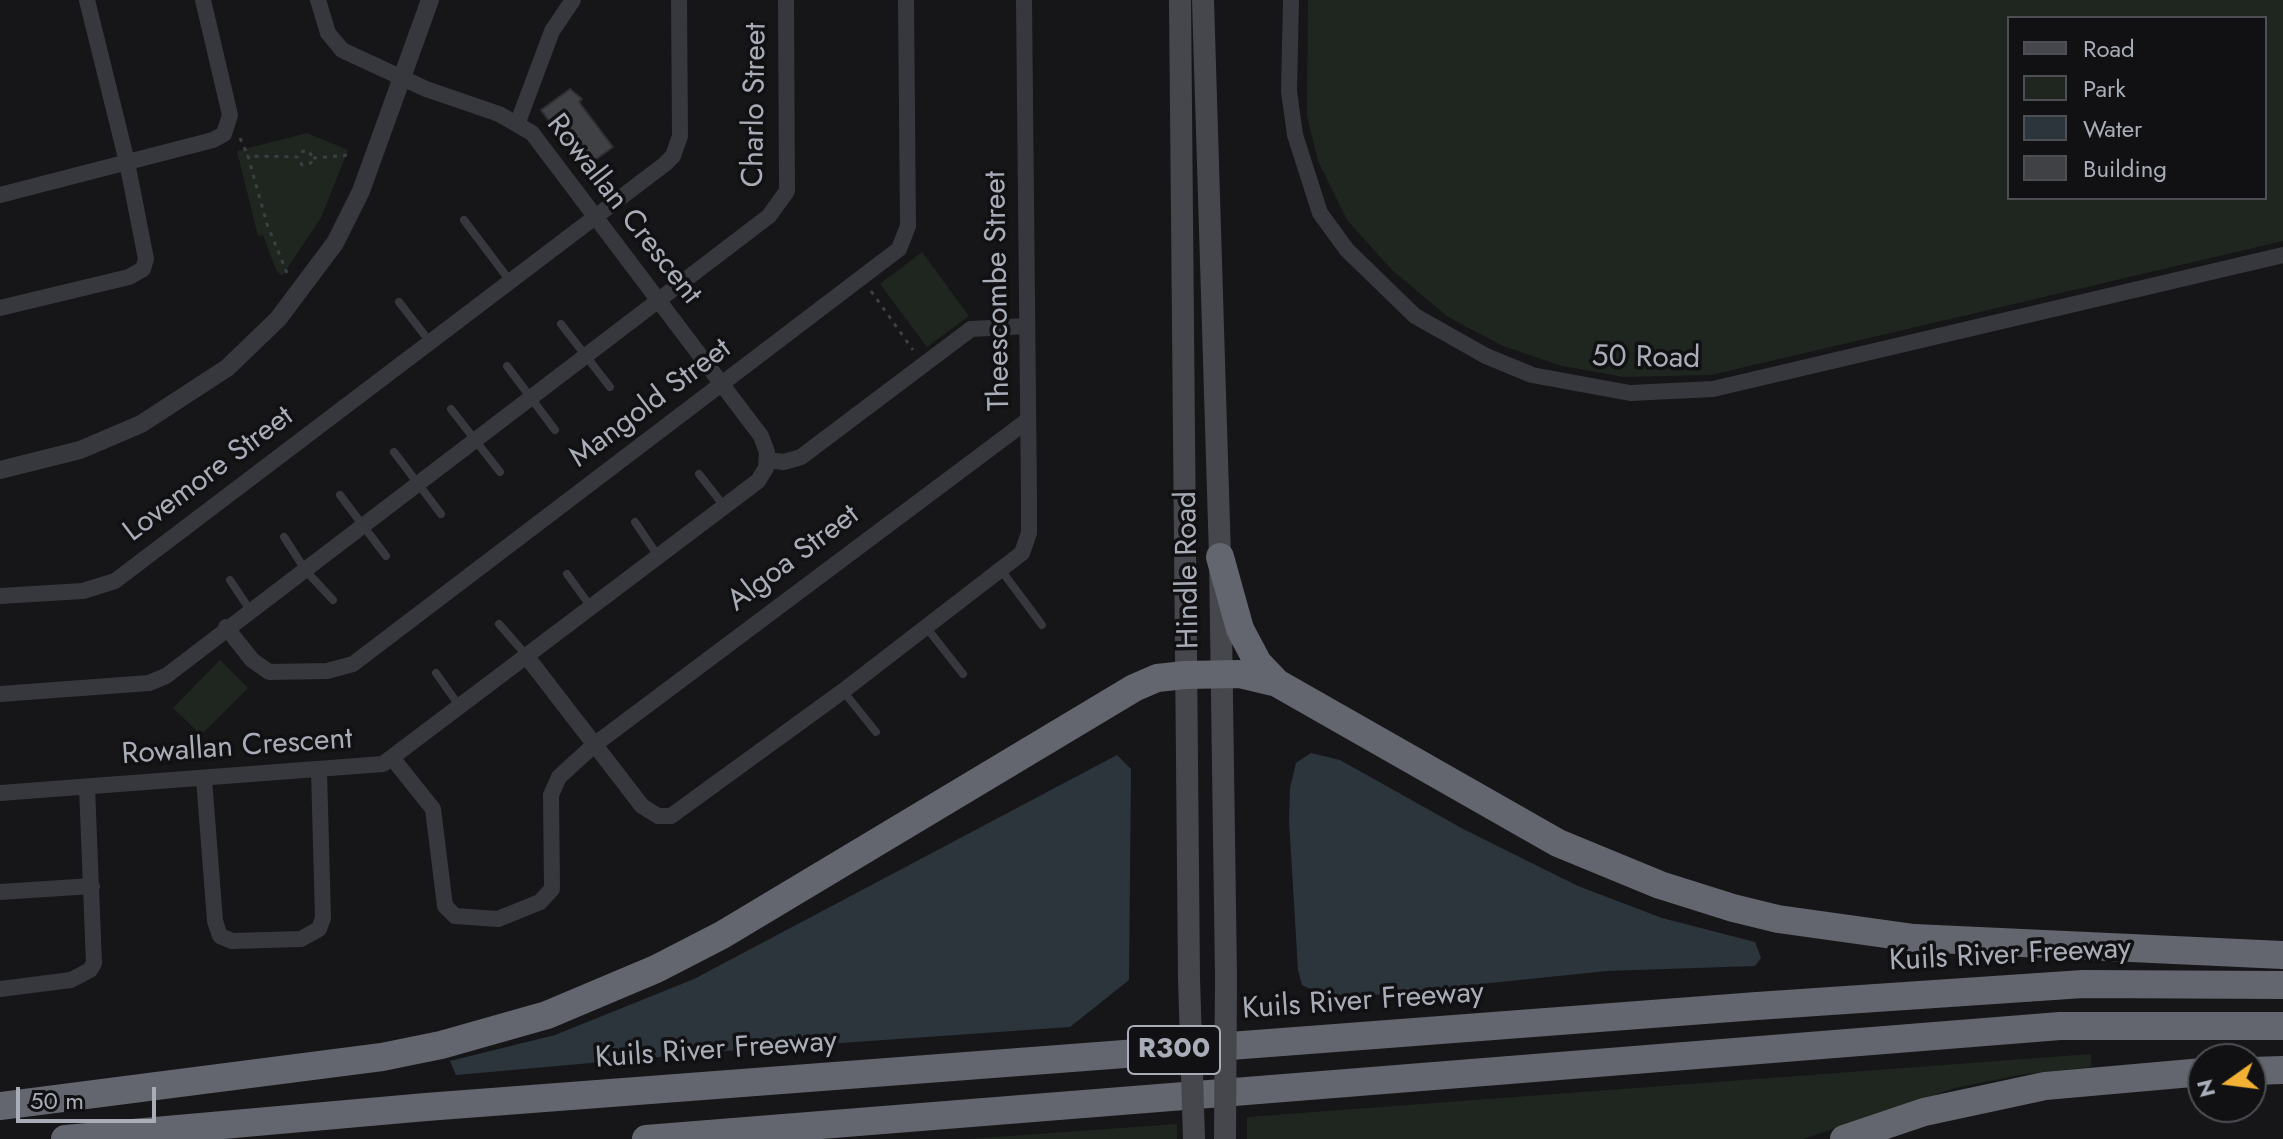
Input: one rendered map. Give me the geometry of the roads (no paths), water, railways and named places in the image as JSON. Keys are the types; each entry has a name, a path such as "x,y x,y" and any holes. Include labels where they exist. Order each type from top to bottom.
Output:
{"highway":[{"path":"1220,557 1240,629 1258,663 1277,683"},
{"path":"0,1106 382,1057 441,1045 547,1015 656,969 722,935 1134,688 1157,678 1185,675 1252,675 1277,683 1558,843 1660,885 1733,908 1778,919 1914,938 2283,955"},
{"name":"Kuils River Freeway","path":"65,1139 426,1107 1773,1004 2083,984 2283,985"},
{"name":"R300","path":"646,1139 2060,1026 2283,1026"},
{"path":"1844,1139 1924,1112 2045,1086 2187,1073"}],"main road":[{"name":"Hindle Road","path":"1180,0 1185,675 1194,1139"},
{"name":"Hindle Road","path":"1203,0 1220,557 1226,976 1225,1139"}],"street":[{"path":"0,308 129,277 143,269 147,250 87,0"},
{"path":"0,195 213,140 228,130 230,115 203,0"},
{"name":"Rowallan Crescent","path":"0,793 379,766 393,759 758,481 767,460 761,436 532,133 518,122 426,89 352,55 333,42 318,0"},
{"path":"0,470 80,450 141,424 198,389 253,344 301,292 335,243 361,191 430,0"},
{"path":"518,122 552,31 573,0"},
{"name":"Lovemore Street","path":"0,596 83,591 115,581 665,164 679,145 679,0"},
{"name":"Charlo Street","path":"0,694 157,681 226,627 306,571 769,216 784,199 788,173 786,0"},
{"name":"Mangold Street","path":"226,627 252,660 269,672 327,671 353,664 722,385 903,243 908,226 906,0"},
{"name":"Theescombe Street","path":"527,657 642,806 665,817 680,812 1022,553 1029,533 1024,0"},
{"name":"50 Road","path":"1291,0 1289,91 1295,135 1320,213 1347,250 1415,316 1486,356 1532,375 1630,393 1713,389 2283,255"},
{"path":"767,460 784,462 801,457 971,329 1027,326"},
{"name":"Algoa Street","path":"393,759 433,809 445,906 461,918 498,919 540,902 552,889 551,795 559,777 594,745 1028,420"},
{"path":"204,779 215,921 220,936 232,941 301,939 319,929 323,918 319,771"},
{"path":"0,989 71,980 90,970 96,950 87,787"},
{"path":"0,892 92,886"}],"lane":[{"path":"464,220 510,281"},
{"path":"399,302 430,342"},
{"path":"561,324 610,387"},
{"path":"507,366 555,430"},
{"path":"451,409 500,472"},
{"path":"394,452 441,514"},
{"path":"699,474 724,507"},
{"path":"340,495 386,556"},
{"path":"635,522 659,557"},
{"path":"284,537 306,571 333,600"},
{"path":"1001,570 1042,625"},
{"path":"567,574 591,608"},
{"path":"230,580 250,610"},
{"path":"499,624 527,657"},
{"path":"926,627 963,674"},
{"path":"436,673 460,708"},
{"path":"843,691 876,732"}],"water":[{"path":"1311,753 1340,760 1465,830 1578,886 1662,918 1755,942 1761,958 1755,966 1607,971 1364,996 1321,994 1302,985 1298,970 1289,820 1290,788 1296,763"},
{"path":"1117,755 1131,769 1129,980 1070,1027 726,1051 456,1075 450,1061 555,1035 694,979"}]}
